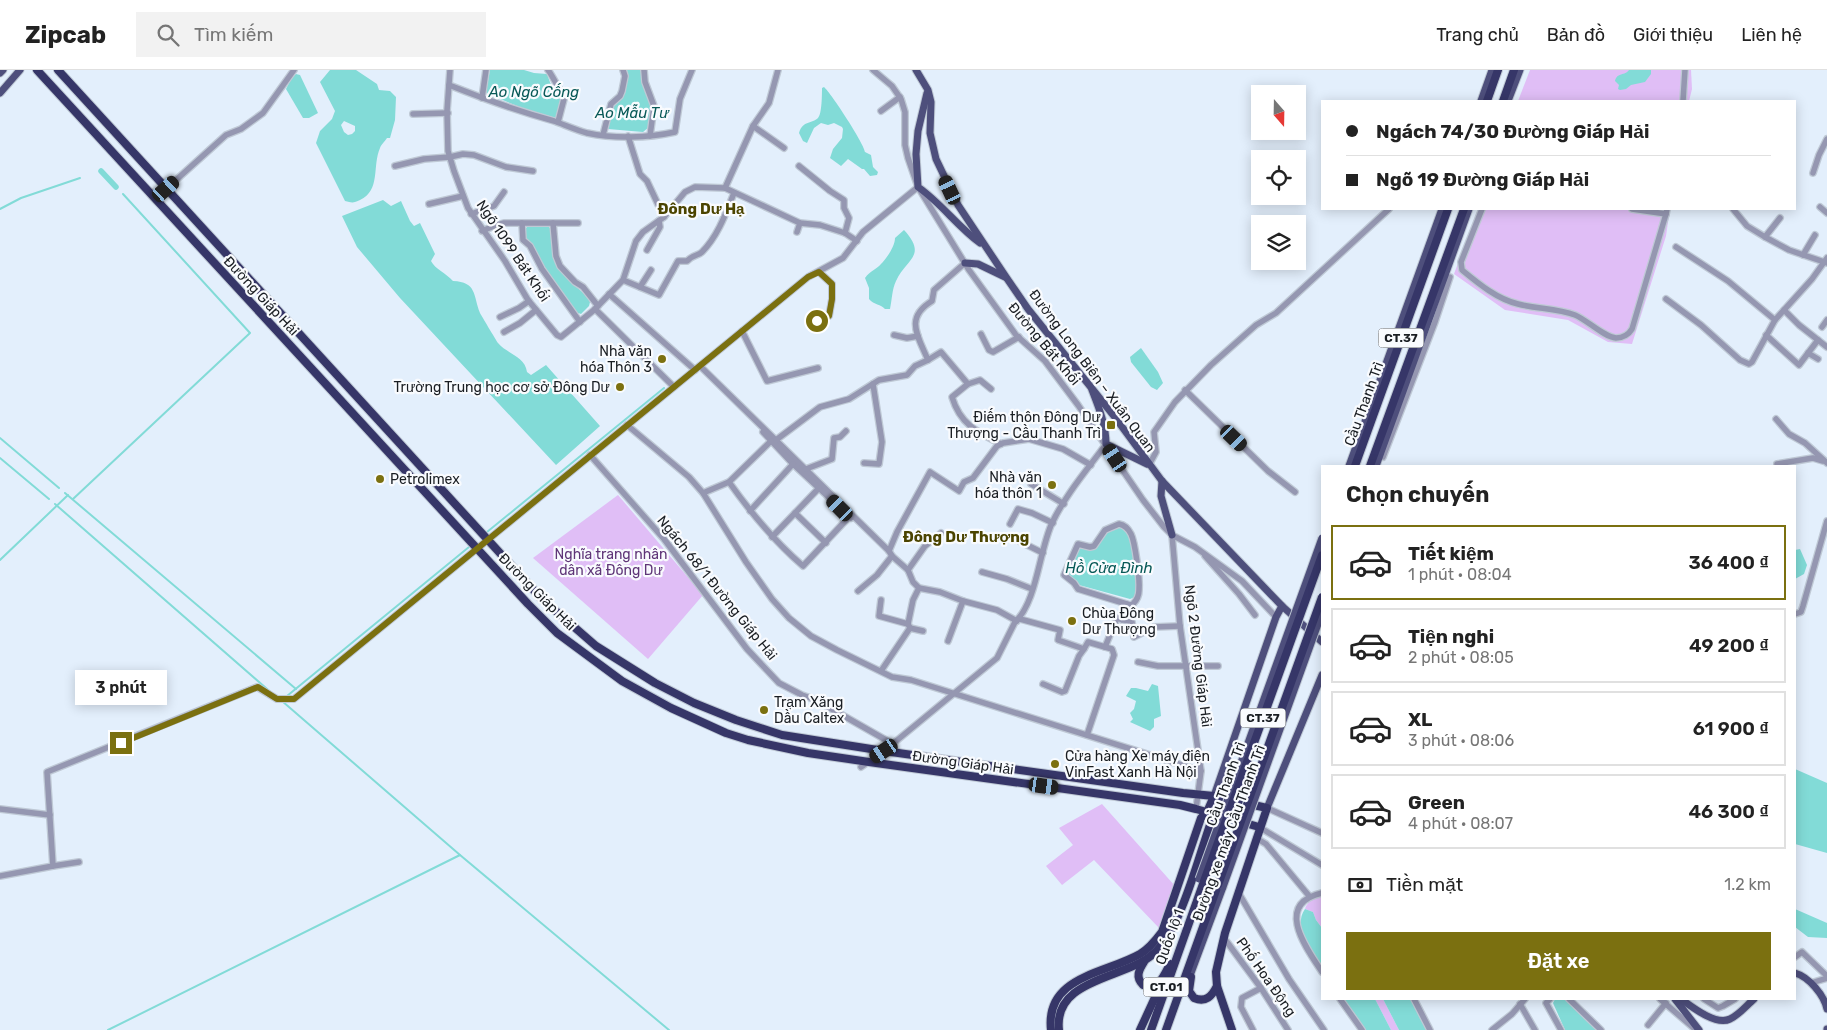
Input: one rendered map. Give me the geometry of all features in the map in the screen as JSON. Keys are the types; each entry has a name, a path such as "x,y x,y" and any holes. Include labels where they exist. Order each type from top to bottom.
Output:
{"highway":[{"name":"Đường Giáp Hải","path":"37,70 476,548 558,633 622,681 671,708 726,733 748,740 808,753 1196,808 1259,827"},
{"name":"Đường Giáp Hải","path":"58,70 542,599 596,646 655,683 701,706 736,720 782,734 884,751 1214,796 1266,808"},
{"path":"1487,100 1498,70"},
{"path":"1503,100 1514,70"},
{"path":"166,211 177,201"},
{"name":"Cầu Thanh Trì","path":"1355,465 1448,210"},
{"name":"Cầu Thanh Trì","path":"1370,465 1464,210"},
{"name":"Cầu Thanh Trì","path":"1201,880 1321,558"},
{"name":"Cầu Thanh Trì","path":"1220,886 1321,601"},
{"path":"1051,1030 1052,1006 1062,991 1081,978 1141,954 1152,945 1162,932 1201,818 1207,812 1214,796"},
{"path":"1232,1030 1217,986 1216,972 1234,904 1266,808"},
{"path":"1181,944 1159,982 1153,986 1143,985 1138,978 1139,970 1146,960 1166,941 1175,924 1211,822 1207,812"},
{"name":"Quốc lộ 1","path":"1151,1030 1195,905 1201,880"},
{"name":"Quốc lộ 1","path":"1166,1030 1220,886"},
{"path":"1140,1030 1181,944"},
{"path":"1059,1030 1062,1010 1076,991 1090,983 1146,960"},
{"path":"1191,977 1189,991 1194,998 1202,1000 1210,997 1217,986"},
{"path":"1225,1009 1236,1030"}],"main road":[{"path":"0,74 3,70"},
{"path":"0,93 20,70"},
{"name":"Đường Long Biên – Xuân Quan","path":"916,70 928,90 931,102 930,133 936,159 958,205 1028,309 1089,383 1162,481 1282,606 1321,641"},
{"path":"1481,100 1492,70"},
{"path":"1508,100 1520,70"},
{"path":"928,90 918,130 918,187 929,195 967,233 986,248"},
{"path":"1349,465 1442,210"},
{"path":"1377,465 1469,210"},
{"path":"965,263 978,264 1006,277"},
{"path":"1089,383 1103,419 1106,431 1106,444 1149,465"},
{"path":"1162,481 1161,496 1172,535"},
{"name":"Đường xe máy Cầu Thanh Trì","path":"1201,880 1321,541"},
{"path":"1214,796 1276,617 1282,606"},
{"name":"Đường xe máy Cầu Thanh Trì","path":"1175,1002 1191,977 1220,886 1321,616"},
{"path":"1266,808 1321,677"},
{"path":"1796,973 1811,983 1822,995 1827,1009"},
{"path":"1676,1000 1698,1030"},
{"path":"1682,1000 1706,1016 1722,1021 1730,1020 1753,1000"}],"street":[{"path":"166,189 226,135 241,129 263,113 294,70"},
{"name":"Ngõ 1099 Bát Khối","path":"450,70 448,85 448,151 463,196 471,214 482,231 505,261 529,301 556,335 561,337 580,322 623,280"},
{"path":"482,98 486,70"},
{"path":"548,70 564,99 558,122"},
{"path":"602,135 609,108 622,90 626,76 623,70"},
{"path":"644,70 654,106 650,136"},
{"path":"448,85 509,109 558,122 587,133 617,137 650,136 675,132 680,99 692,70"},
{"path":"725,188 753,126 769,103 778,70"},
{"path":"873,70 892,86 900,97 882,111"},
{"path":"1683,100 1685,70"},
{"name":"Đường Bát Khối","path":"900,97 904,112 906,151 918,187 965,263 1019,337 1045,362 1106,444 1143,500 1164,527 1172,535 1201,551 1242,581 1276,617"},
{"path":"413,114 448,113"},
{"path":"753,126 784,148"},
{"path":"628,136 640,174 647,181 662,219 660,227 647,250"},
{"path":"1813,173 1827,139"},
{"path":"395,166 424,159 463,154 474,155 506,167 533,171"},
{"path":"798,166 844,200 844,208 849,218 845,233"},
{"path":"734,193 721,225 702,253 692,255 687,262 678,261 659,295 623,280 636,241 643,232 662,219 685,192 695,187 725,188 800,223 820,225 845,233 856,241"},
{"path":"53,866 47,772 258,687 277,699 294,699 808,277 843,258 863,232 918,187"},
{"path":"471,214 494,206 504,192"},
{"path":"429,204 463,196"},
{"path":"1820,207 1827,212"},
{"path":"1149,465 1156,452 1154,432 1160,421 1185,390 1256,325 1276,313 1387,210"},
{"path":"1482,210 1461,262 1462,270 1500,298 1517,304 1550,309 1575,316 1617,338 1626,335 1632,329 1666,212 1643,210"},
{"path":"1666,299 1701,325 1745,364 1752,362 1775,320 1826,261 1803,255 1765,237 1748,226 1733,210"},
{"path":"1765,237 1780,218"},
{"path":"522,223 523,240 530,246 542,269 580,322"},
{"path":"553,223 556,256 560,266 575,282 583,287 596,308 674,387"},
{"path":"482,231 500,224 578,223"},
{"path":"797,232 800,223"},
{"path":"1803,255 1815,235"},
{"path":"1676,247 1728,281 1775,320"},
{"path":"928,360 918,336 915,321 922,307 932,300 934,290 965,263"},
{"path":"640,287 651,270"},
{"path":"817,321 829,316 832,299 832,284 819,272"},
{"path":"1377,465 1435,322 1450,277"},
{"path":"609,294 698,368 758,422 794,464 849,517 860,522"},
{"path":"500,317 520,308 529,301"},
{"path":"504,332 520,323 536,310"},
{"path":"1784,310 1799,325 1827,347"},
{"path":"1822,327 1827,320"},
{"path":"742,331 767,381 818,368"},
{"path":"981,334 989,350 993,352 1019,337"},
{"path":"894,335 907,338 918,336"},
{"path":"1766,336 1800,364 1818,340"},
{"path":"703,493 728,482 773,440 820,407 849,399 879,380 907,375 915,366 941,352 968,384"},
{"path":"1808,353 1818,359"},
{"path":"991,389 981,380 968,384 952,398 957,412 967,423 986,437 1001,444 1029,439 1063,448 1090,465"},
{"path":"864,464 879,464 882,449 872,384"},
{"path":"1185,390 1268,472 1295,492"},
{"path":"1776,419 1789,434 1805,443 1826,462"},
{"path":"628,425 679,467 703,493 746,562 772,599 789,618 811,636 892,677 911,680 1201,771"},
{"path":"806,469 832,458 834,438 840,437 846,430"},
{"path":"773,440 806,469 908,570 913,582 919,588 940,592 963,601 997,610 1018,620 1060,630 1058,640 1084,648"},
{"path":"858,591 877,575 891,554 897,532 930,472 959,491 964,482 973,478 1001,444"},
{"path":"861,767 894,744 997,658 1018,620 1032,589 1053,523 1073,488 1106,444"},
{"name":"Ngách 68/1 Đường Giáp Hải","path":"590,455 664,539 747,649 779,682 795,692 816,700 894,744"},
{"path":"1777,464 1813,458 1826,462"},
{"path":"750,512 794,464"},
{"path":"728,482 750,512 772,537 803,566 849,517"},
{"path":"1031,484 1064,504"},
{"path":"772,537 819,488"},
{"path":"1010,524 1018,509 1053,523"},
{"path":"795,513 826,543"},
{"path":"1796,614 1801,612 1827,521"},
{"path":"1119,524 1125,526 1132,536 1139,584 1136,602 1126,604 1078,589 1064,575 1078,544 1094,546 1105,530 1119,524"},
{"path":"908,570 925,546 941,533"},
{"name":"Ngõ 2 Đường Giáp Hải","path":"1172,535 1180,626 1201,771 1196,808"},
{"path":"1019,541 1043,553"},
{"path":"1201,551 1255,615"},
{"path":"982,572 1032,589"},
{"path":"881,671 909,626 913,600 919,588"},
{"path":"881,600 879,616 923,631"},
{"path":"948,641 963,601"},
{"path":"1122,620 1126,604"},
{"path":"1105,647 1117,618 1132,622 1134,637 1154,627 1180,626"},
{"path":"1043,684 1062,692 1065,691 1079,656 1088,642 1112,649 1114,654 1087,735"},
{"path":"1138,662 1158,666 1218,666"},
{"path":"1266,808 1321,833"},
{"path":"0,809 50,815"},
{"path":"1259,827 1321,864"},
{"path":"1266,844 1272,835"},
{"path":"1256,838 1266,844 1310,897"},
{"path":"0,876 80,862"},
{"path":"1238,892 1289,979 1324,1030"},
{"path":"1321,893 1310,897 1299,910 1297,924 1305,946 1321,970"},
{"path":"1234,904 1243,901"},
{"name":"Phố Hoa Động","path":"1224,938 1261,988 1288,1030"},
{"path":"1796,956 1802,952 1827,977 1811,983"},
{"path":"1253,1030 1241,1006 1242,998 1261,988"},
{"path":"1341,1000 1362,1030"},
{"path":"1415,1000 1430,1030"},
{"path":"1492,1030 1512,1014 1524,1000"},
{"path":"1549,1000 1546,1003 1560,1030"},
{"path":"1570,1000 1601,1030"},
{"path":"1706,1000 1718,1008 1733,1000"},
{"path":"1648,1025 1663,1001 1698,1030"},
{"path":"1520,1004 1535,1030"}],"green space":[{"path":"1530,70 1691,70 1692,89 1689,100 1518,100"},
{"path":"1478,210 1670,210 1666,236 1632,344 1608,342 1568,320 1505,310 1454,274"},
{"name":"Nghĩa trang nhân dân xã Đông Dư","path":"618,495 703,595 648,659 533,558"},
{"path":"1102,804 1175,886 1160,929 1094,860 1062,885 1046,866 1073,845 1059,828"},
{"path":"1321,896 1321,927 1313,912 1305,909 1309,902"},
{"path":"1376,1000 1384,1000 1399,1030 1391,1030"}],"water":[{"path":"330,70 356,70 377,84 379,90 390,91 396,97 395,120 390,138 387,138 380,148 371,190 367,196 356,202 345,201 316,143 320,131 332,119 335,111 320,82","holes":["344,121 355,126 355,131 348,135 344,132 341,125"]},
{"name":"Ao Ngõ Cống","path":"490,70 524,70 547,74 551,85 561,98 556,118 522,108 488,94 486,92"},
{"name":"Ao Mẫu Tư","path":"627,70 641,70 642,82 652,106 649,127 643,132 608,129 614,104 625,93 628,78"},
{"path":"1629,70 1651,70 1651,74 1645,82 1631,85 1626,89 1618,89 1619,85 1615,81 1616,78"},
{"path":"296,74 300,75 318,113 309,118 303,118 286,89 292,77"},
{"path":"824,87 847,119 864,147 865,152 871,155 873,167 878,172 877,175 870,176 864,169 848,159 841,166 830,158 833,149 842,138 842,127 834,123 828,125 821,123 814,128 807,143 803,141 799,133 803,126 818,118 822,104 822,88"},
{"path":"383,200 391,206 401,201 414,226 420,223 435,254 431,261 453,281 461,282 470,287 475,295 480,313 498,343 523,362 527,372 531,375 546,365 600,426 556,465 400,298 357,247 342,216"},
{"path":"546,225 551,230 554,254 562,272 585,294 590,302 589,306 581,314 575,312 526,241 524,230 527,227"},
{"path":"904,230 911,239 915,252 896,281 890,309 885,309 869,299 869,288 865,278 888,255 895,238"},
{"path":"1141,348 1158,372 1163,383 1157,390 1151,387 1131,362 1130,357"},
{"name":"Hồ Cửa Đình","path":"1118,526 1125,530 1130,537 1136,562 1137,589 1135,596 1130,599 1079,585 1077,581 1067,574 1079,546 1087,549 1108,530"},
{"path":"1800,549 1807,565 1804,574 1796,578 1796,550"},
{"path":"1152,684 1158,686 1161,716 1154,719 1154,727 1150,731 1130,722 1133,719 1130,713 1134,709 1136,701 1126,696 1131,688 1148,691"},
{"path":"1796,769 1827,783 1827,853 1796,844"},
{"path":"1305,909 1313,912 1321,927 1321,966 1305,940 1301,924"},
{"path":"1796,909 1827,923 1827,938 1808,937 1796,928"},
{"path":"1344,1000 1376,1000 1391,1030 1365,1030"},
{"path":"1384,1000 1412,1000 1427,1030 1399,1030"},
{"path":"1554,1000 1567,1000 1596,1030 1565,1030 1553,1003"}],"waterway":[{"path":"101,171 116,187"},
{"path":"0,209 21,198 80,178"},
{"path":"73,499 250,333 123,194"},
{"path":"487,532 664,388"},
{"path":"0,438 59,488"},
{"path":"0,458 49,499"},
{"path":"65,493 296,689"},
{"path":"0,560 68,495"},
{"path":"55,504 274,695"},
{"path":"287,696 469,547"},
{"path":"108,1030 460,855 282,701"},
{"path":"460,855 669,1030"}],"place":[{"name":"Nhà văn hóa Thôn 3","path":"662,359"},
{"name":"Trường Trung học cơ sở Đông Dư","path":"620,387"},
{"name":"Điếm thôn Đông Dư Thượng - Cầu Thanh Trì","path":"1111,425"},
{"name":"Petrolimex","path":"380,479"},
{"name":"Nhà văn hóa thôn 1","path":"1052,485"},
{"name":"Chùa Đông Dư Thượng","path":"1072,621"},
{"name":"Trạm Xăng Dầu Caltex","path":"764,710"},
{"name":"Cửa hàng Xe máy điện VinFast Xanh Hà Nội","path":"1055,764"}],"district":[{"name":"Đông Dư Hạ","path":"701,209"},
{"name":"Đông Dư Thượng","path":"966,537"}],"route":[{"path":"121,743 258,687 277,699 294,699 808,277 819,272 832,284 832,299 829,316 817,321"}]}
